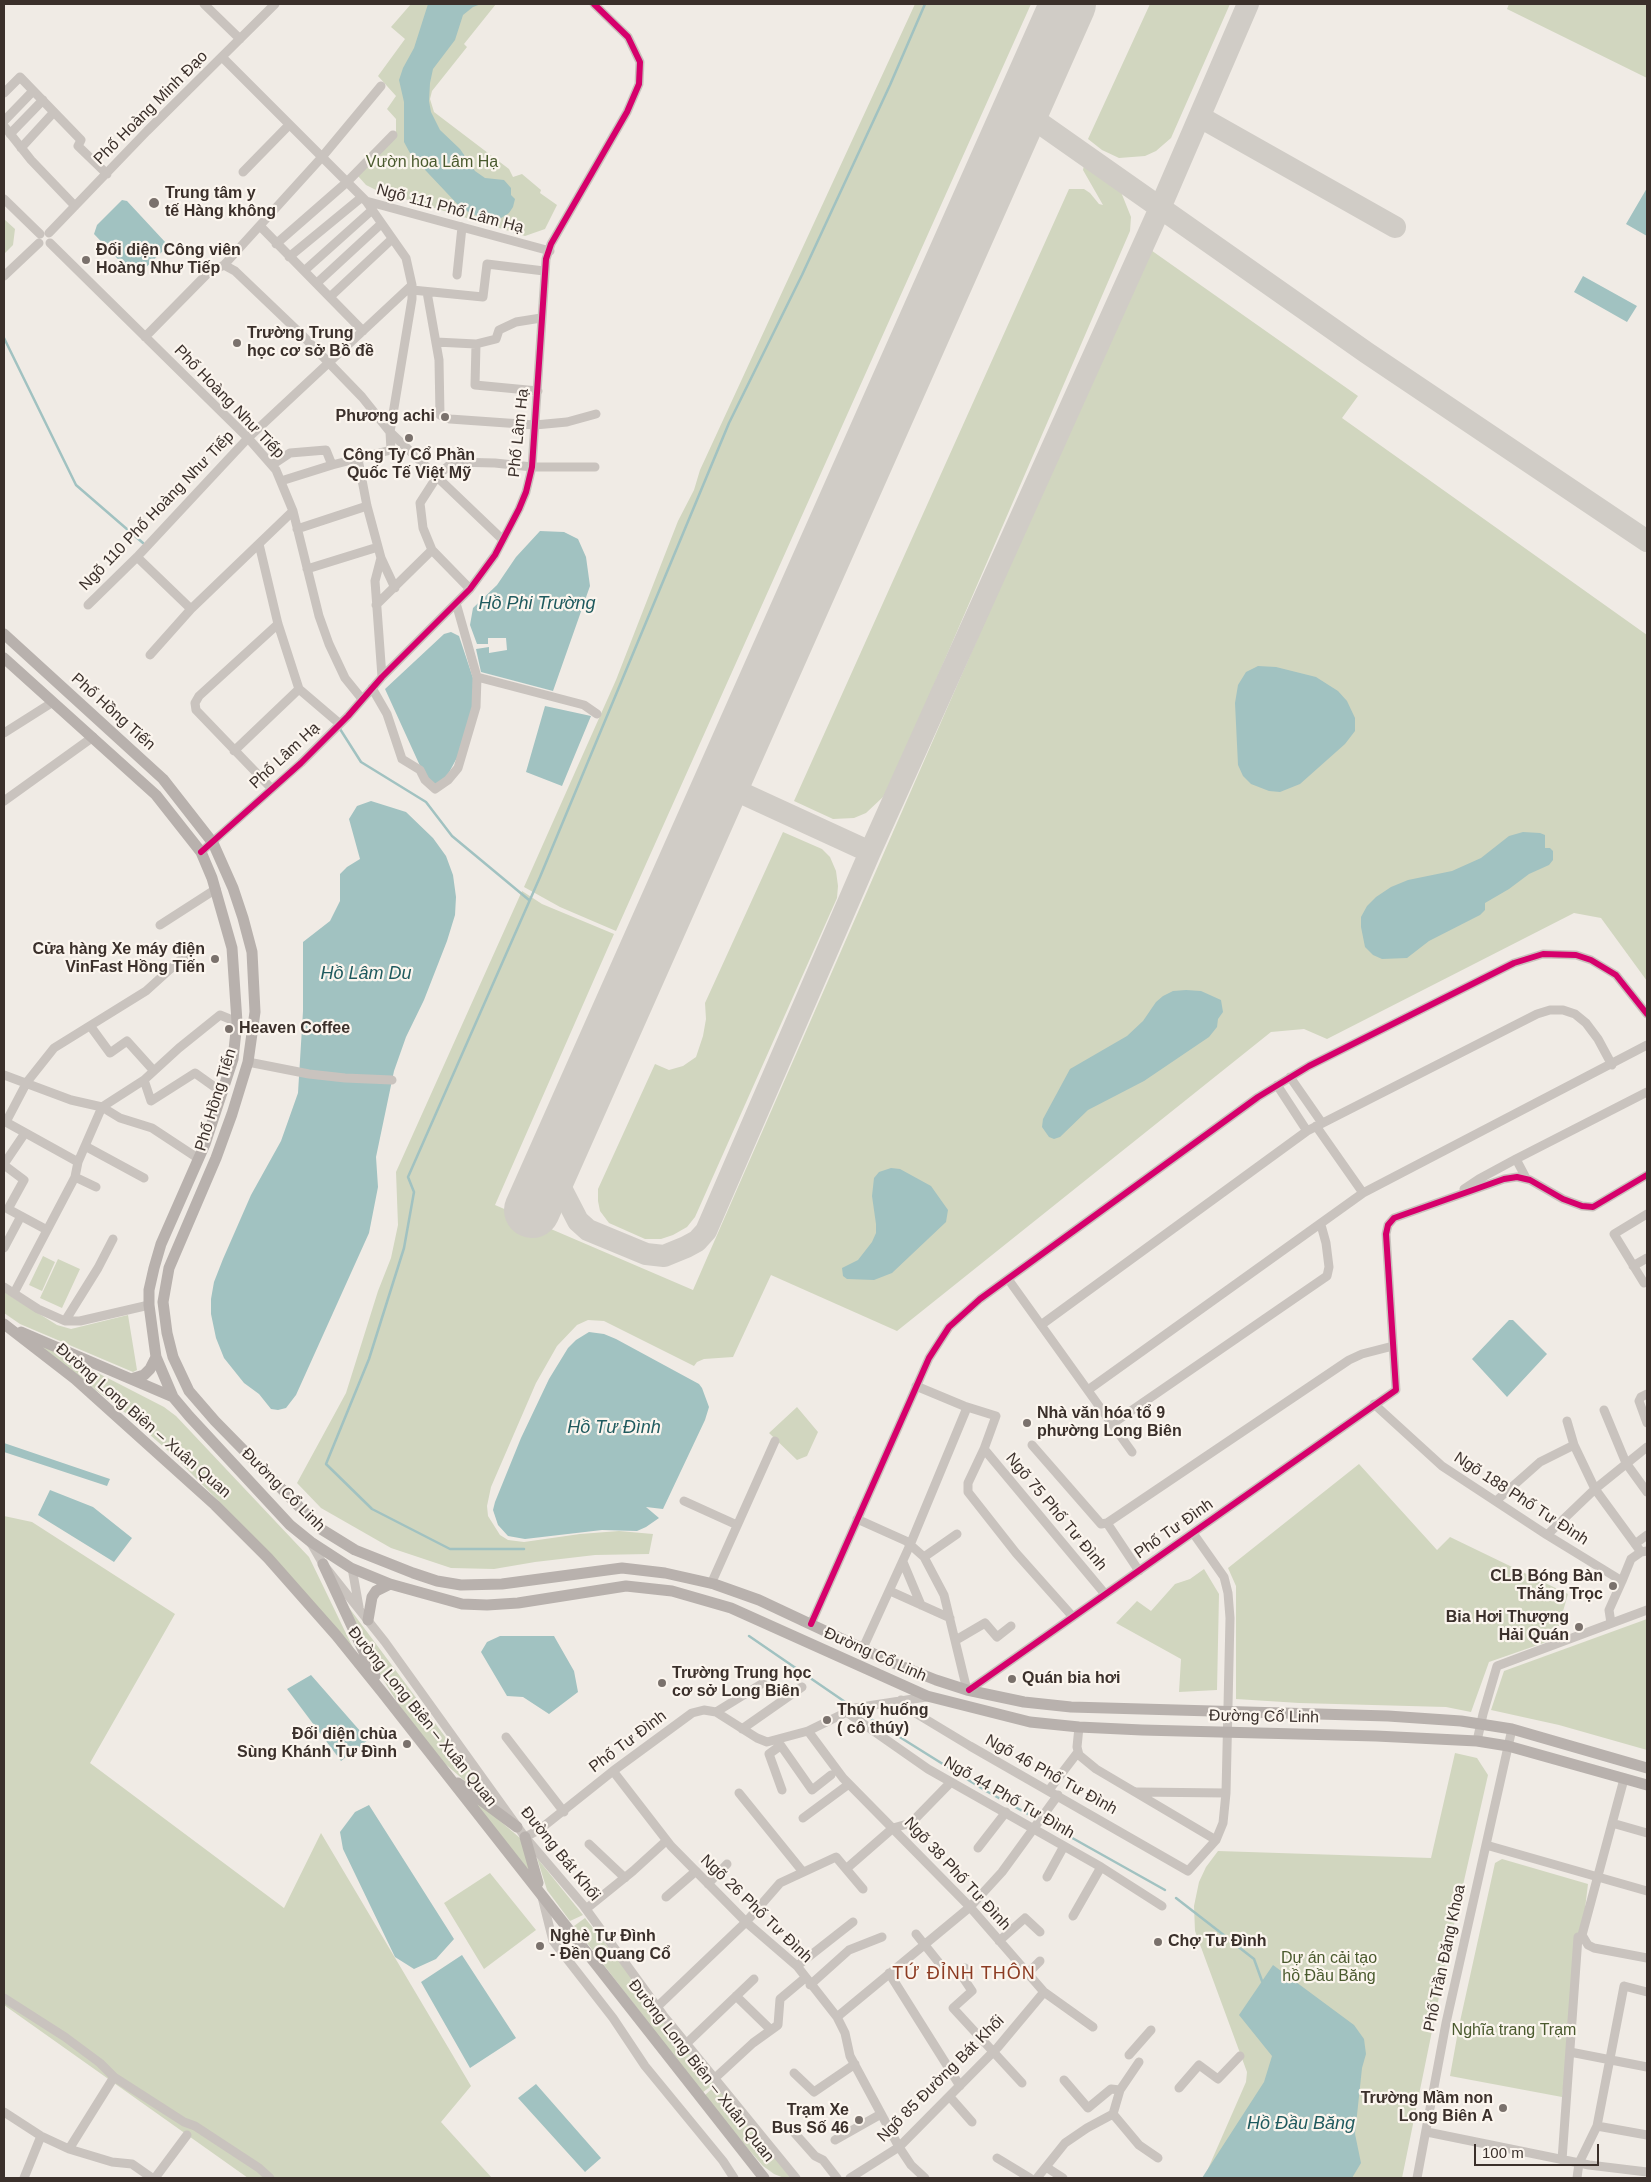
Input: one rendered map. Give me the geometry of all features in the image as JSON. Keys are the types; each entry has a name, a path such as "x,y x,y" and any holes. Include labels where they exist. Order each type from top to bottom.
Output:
{"main road":[{"name":"Phố Hồng Tiến","path":"4,634 163,779 213,843 233,888 252,952 255,1012 248,1062 216,1158 172,1261 163,1302"},
{"name":"Phố Hồng Tiến","path":"4,658 156,795 201,852 216,889 232,948 237,1022 233,1059 198,1159 161,1244 154,1268 149,1305"},
{"name":"Đường Cổ Linh","path":"163,1302 167,1334 173,1357 189,1391 215,1421 321,1529 355,1550 421,1576 461,1585 502,1584 622,1568 666,1572 759,1600 936,1680 968,1690 1024,1702 1071,1707 1388,1716 1481,1723 1512,1729 1647,1768"},
{"name":"Đường Cổ Linh","path":"149,1305 156,1357 174,1397 206,1435 284,1518 311,1542 352,1568 390,1584 462,1604 487,1605 518,1603 602,1588 650,1587 709,1601 752,1617 927,1696 1030,1722 1079,1727 1478,1741 1508,1746 1647,1785"},
{"path":"4,1324 174,1397"},
{"name":"Đường Long Biên – Xuân Quan","path":"4,1324 75,1378 215,1505 268,1558 336,1635 382,1692 540,1890 763,2177"},
{"path":"131,1380 144,1375 150,1369 156,1357"},
{"path":"324,1564 382,1692"},
{"path":"368,1620 372,1597 376,1591 390,1584"},
{"path":"752,1617 759,1600"},
{"path":"445,1773 517,1826"},
{"path":"525,1838 540,1890"}],"street":[{"path":"204,4 240,38"},
{"name":"Phố Hoàng Minh Đạo","path":"4,276 275,4"},
{"name":"Phố Lâm Hạ","path":"201,852 301,763 340,724 382,677 470,589 488,566 526,492 532,466 546,259 551,244 627,112 639,84 640,62 628,37 594,4"},
{"name":"Ngõ 111 Phố Lâm Hạ","path":"222,57 364,199 550,251"},
{"path":"4,93 20,77 81,140 78,146 107,174"},
{"path":"145,337 208,273 224,264 260,226 322,157 381,86"},
{"path":"4,121 34,91"},
{"path":"10,134 43,100"},
{"path":"21,148 54,112"},
{"path":"243,172 289,125"},
{"path":"4,126 21,148 75,206"},
{"path":"276,244 347,182 393,135"},
{"path":"4,198 43,237"},
{"path":"281,481 332,465 391,450 390,432 412,288 406,258 364,199 289,257"},
{"path":"304,271 371,210"},
{"path":"317,284 381,224"},
{"path":"260,226 363,330"},
{"path":"457,276 462,227"},
{"name":"Phố Hoàng Như Tiếp","path":"43,237 52,237 50,243 248,438 272,465 281,481 293,511 319,616 334,658 345,678 362,699"},
{"path":"331,296 392,239"},
{"path":"224,264 234,271 329,362 362,397 390,432 438,475 503,540"},
{"path":"412,288 427,292 483,297 486,264 544,271"},
{"name":"Ngõ 110 Phố Hoàng Như Tiếp","path":"88,605 137,557 248,438 363,330 412,288"},
{"path":"427,292 439,360 440,415 450,419 535,425 568,422 596,414"},
{"path":"436,342 476,344 496,339 499,330 516,322 541,318"},
{"path":"476,344 475,385 538,391"},
{"path":"272,465 290,453 326,450 332,465"},
{"path":"358,459 367,506 381,558 394,588"},
{"path":"470,589 432,550 423,528 420,503 438,475 454,462 595,467"},
{"path":"297,529 367,506"},
{"path":"150,655 191,609 293,511"},
{"path":"259,544 278,624 299,689 340,724"},
{"path":"307,569 378,547"},
{"path":"376,605 432,550"},
{"path":"137,557 191,609"},
{"path":"381,558 375,581 382,677"},
{"path":"372,688 387,714 402,758 420,770 425,780 435,789 448,780 458,768 476,706 477,677 456,603"},
{"path":"271,788 196,710 195,702 199,696 278,624"},
{"path":"477,677 536,694 555,696 576,703 597,714"},
{"path":"234,751 299,689"},
{"path":"4,733 53,702"},
{"path":"4,802 93,737"},
{"path":"160,925 216,889"},
{"path":"78,1162 5,1121 27,1082 54,1048 91,1027 146,991 188,952"},
{"path":"811,1624 936,1345 949,1327 968,1309 1008,1279 1276,1085 1529,957 1542,954 1576,955 1604,966 1625,984 1647,1014"},
{"path":"1042,1325 1315,1127 1537,1014 1550,1010 1563,1010 1574,1014 1586,1023 1598,1039 1612,1065"},
{"path":"14,1294 75,1177 78,1162 102,1107 144,1080 179,1048 220,1015 237,1022"},
{"path":"91,1027 110,1053 127,1041 154,1071"},
{"path":"1088,1390 1321,1225 1363,1192 1612,1065 1647,1045"},
{"path":"248,1062 309,1074 392,1080"},
{"path":"144,1080 151,1101 195,1073 223,1092"},
{"path":"4,1075 71,1100 102,1107 120,1118 152,1128 198,1159"},
{"path":"1290,1077 1315,1127"},
{"path":"1276,1085 1315,1127 1363,1192"},
{"path":"1455,1196 1479,1179 1647,1092"},
{"path":"26,1133 4,1165 24,1180 8,1209 48,1230"},
{"path":"86,1146 144,1178"},
{"path":"1516,1159 1526,1178"},
{"path":"1032,1445 1101,1524 1107,1523 1349,1360 1362,1354 1393,1346 1386,1234 1388,1224 1398,1216 1517,1176 1526,1178 1563,1199 1589,1207 1598,1205 1647,1175"},
{"path":"75,1177 96,1187"},
{"path":"1644,1283 1614,1234 1647,1214"},
{"path":"4,1248 21,1216"},
{"path":"1112,1424 1327,1276 1329,1267 1321,1225"},
{"path":"65,1321 98,1268 113,1239"},
{"path":"1633,1266 1647,1258"},
{"path":"1008,1279 1132,1452"},
{"path":"4,1287 45,1312 65,1321 80,1321 149,1305"},
{"name":"Phố Tư Đình","path":"968,1690 1396,1390 1393,1346"},
{"path":"916,1386 964,1406 996,1416 984,1449 969,1479 967,1488 972,1498 1016,1553 1073,1617"},
{"path":"1647,1394 1641,1397 1639,1401 1647,1423"},
{"name":"Ngõ 188 Phố Tư Đình","path":"1374,1404 1442,1466 1547,1535 1622,1581"},
{"path":"863,1648 903,1562 966,1410 964,1406"},
{"path":"1604,1410 1626,1463 1647,1492"},
{"path":"1567,1421 1574,1445 1595,1489 1635,1544 1644,1552 1631,1559 1609,1610 1611,1623"},
{"path":"711,1584 775,1440"},
{"path":"1496,1501 1540,1462 1574,1445"},
{"path":"1547,1535 1595,1489 1647,1447"},
{"name":"Ngõ 75 Phố Tư Đình","path":"984,1449 1105,1594"},
{"path":"684,1501 737,1525"},
{"path":"857,1519 910,1545 924,1557 944,1595 968,1690"},
{"path":"1107,1523 1139,1571"},
{"path":"1079,1727 1079,1756 1096,1769 1216,1840 1223,1823 1226,1793 1230,1618 1228,1593 1220,1571 1193,1533"},
{"path":"924,1557 957,1534"},
{"path":"1635,1544 1647,1535"},
{"name":"Đường Bát Khối","path":"311,1542 324,1564 368,1620 525,1838 586,1909 657,2007 796,2178"},
{"path":"903,1562 921,1604"},
{"path":"352,1568 359,1608"},
{"path":"890,1591 950,1618"},
{"path":"1478,1741 1481,1723 1497,1666 1647,1610"},
{"path":"956,1640 985,1623 996,1637 1011,1626"},
{"path":"762,1683 716,1712 766,1742 778,1743 808,1731 849,1710 927,1696"},
{"path":"742,1729 802,1687"},
{"name":"Ngõ 46 Phố Tư Đình","path":"901,1700 912,1711 970,1746 1188,1871 1216,1840"},
{"name":"Phố Tư Đình","path":"525,1838 564,1812 613,1772 692,1713 704,1710 716,1712"},
{"name":"Ngõ 44 Phố Tư Đình","path":"849,1710 928,1769 1036,1827 1162,1906"},
{"name":"Phố Trần Đăng Khoa","path":"1417,2178 1446,2023 1512,1729"},
{"name":"Ngõ 38 Phố Tư Đình","path":"808,1731 849,1784 970,1907 1044,1992 1093,2027"},
{"path":"506,1737 564,1812"},
{"path":"778,1743 812,1790 831,1776"},
{"path":"778,1743 769,1754 782,1790"},
{"path":"1049,1790 1078,1752"},
{"name":"Ngõ 26 Phố Tư Đình","path":"613,1772 666,1841 746,1922 797,1966 837,2017 845,2033 850,2056 899,2147 911,2165 925,2178"},
{"path":"1624,1778 1583,1930 1584,1940 1594,1948 1647,1958"},
{"path":"846,1869 894,1828 911,1823 951,1782"},
{"path":"803,1818 849,1784"},
{"path":"1136,1792 1226,1793"},
{"path":"739,1793 803,1872"},
{"path":"837,2017 924,1943 970,1907 1002,1872 1058,1795"},
{"path":"978,1848 1006,1812"},
{"path":"1612,1823 1647,1833"},
{"path":"586,1909 625,1878 666,1841"},
{"path":"589,1844 625,1878"},
{"path":"1486,1845 1647,1892"},
{"path":"1047,1877 1064,1846"},
{"path":"657,2007 746,1922 780,1883 836,1857 863,1889"},
{"path":"708,1884 727,1864"},
{"path":"1073,1916 1101,1867"},
{"path":"666,1897 696,1871"},
{"path":"540,1890 553,1941 613,2018 645,2066 723,2161 734,2178"},
{"path":"1000,1941 1025,1918 1040,1932"},
{"path":"797,1966 853,1922"},
{"path":"916,1934 940,1964"},
{"path":"715,2078 753,2043 778,2025 780,1999 808,1981 849,1950 882,1937"},
{"path":"1562,2160 1578,1937"},
{"path":"1028,1973 1040,1961"},
{"path":"965,1968 960,1973 972,1991 953,2008 1022,2083"},
{"path":"889,1973 960,2086"},
{"path":"687,2043 754,1979"},
{"path":"1577,2178 1579,2163 1597,2126 1624,1986 1647,1992"},
{"name":"Ngõ 85 Đường Bát Khối","path":"850,2178 899,2147 993,2052 1044,1992"},
{"path":"736,1996 771,2030"},
{"path":"4,1998 79,2047 100,2063 114,2077 184,2122 195,2126 259,2168 270,2178"},
{"path":"1129,2054 1151,2030"},
{"path":"1570,2052 1647,2067"},
{"path":"1178,2088 1199,2065 1218,2079 1240,2056"},
{"path":"1037,2178 1066,2143 1087,2128 1113,2114 1120,2090 1139,2062"},
{"path":"794,2073 814,2092 855,2064"},
{"path":"69,2149 114,2077"},
{"path":"1064,2080 1088,2108 1111,2089 1120,2090"},
{"path":"950,2097 972,2122"},
{"path":"4,2112 41,2136 69,2149 112,2162 132,2164 154,2178 187,2135"},
{"path":"835,2140 881,2114"},
{"path":"1113,2114 1139,2145 1158,2158"},
{"path":"1597,2126 1647,2135"},
{"path":"791,2129 815,2156 823,2160 837,2178"},
{"path":"1427,2132 1562,2160 1647,2172"},
{"path":"24,2178 41,2136"},
{"path":"997,2158 1030,2178"},
{"path":"1046,2167 1063,2178"}],"green space":[{"name":"Vườn hoa Lâm Hạ","path":"411,4 496,4 464,44 467,47 432,91 430,99 434,112 509,169 513,177 522,174 541,190 540,193 557,205 545,229 525,236 376,190 366,185 358,176 396,137 396,119 387,109 396,96 378,76 405,39 391,27"},
{"path":"915,4 1031,4 616,931 560,907 524,887 616,680 678,521 694,490 700,470"},
{"path":"1150,4 1230,4 1171,138 1156,151 1145,156 1119,158 1102,150 1088,139"},
{"path":"1509,4 1647,4 1647,78 1507,9"},
{"path":"1084,165 1121,192 1131,217 1130,231 892,782 883,797 866,813 854,818 833,819 794,801 1069,189 1084,189 1099,204 1103,205 1083,170"},
{"path":"4,219 15,229 13,245 4,254"},
{"path":"1148,248 1358,396 1342,418 1647,635 1647,981 1601,918 1574,913 1327,1039 1304,1029 1271,1032 897,1331 771,1275 733,1357 704,1359 697,1362 694,1366 604,1321 588,1320 577,1325 557,1346 536,1383 491,1487 487,1506 488,1516 500,1535 508,1540 524,1542 580,1534 619,1531 653,1534 649,1554 595,1555 494,1569 451,1568 391,1548 321,1508 297,1483 346,1393 378,1291 391,1258 398,1225 396,1172 522,891 542,904 614,934 495,1205 693,1290"},
{"path":"783,832 822,849 830,857 836,871 837,898 695,1217 687,1227 673,1235 661,1239 645,1239 609,1223 600,1211 598,1189 655,1064 669,1070 683,1066 696,1057 706,1019 705,1003"},
{"path":"43,1256 55,1262 42,1291 29,1285"},
{"path":"58,1259 80,1269 62,1308 40,1298"},
{"path":"4,1292 57,1325 71,1329 128,1315 137,1370 133,1372 20,1324 4,1313"},
{"path":"26,1336 164,1407 176,1416 309,1557 356,1654 265,1548 175,1457 123,1411"},
{"path":"797,1407 818,1432 807,1456 797,1460 769,1433"},
{"path":"1359,1464 1437,1550 1450,1537 1568,1594 1555,1639 1489,1662 1471,1712 1446,1707 1299,1703 1236,1699 1236,1586 1228,1568"},
{"path":"4,1516 32,1522 175,1614 90,1763 284,1908 321,1833 471,2086 441,2122 492,2178 248,2178 4,2005"},
{"path":"1204,1569 1219,1594 1217,1690 1179,1692 1181,1659 1116,1623 1137,1601 1151,1611 1175,1584 1190,1579"},
{"path":"344,1601 495,1804 488,1801 443,1762 402,1710 374,1665"},
{"path":"1647,1619 1647,1750 1559,1725 1491,1710 1504,1671"},
{"name":"Dự án cải tạo hồ Đầu Băng","path":"1455,1753 1477,1758 1488,1775 1451,1938 1402,2178 1204,2178 1246,2082 1247,2072 1195,1931 1194,1906 1199,1882 1206,1867 1218,1851 1431,1858"},
{"path":"464,1790 520,1838 534,1877"},
{"path":"537,1858 583,1915 570,1921 547,1890"},
{"name":"Nghĩa trang Trạm","path":"1502,1859 1588,1884 1562,2097 1450,2076 1459,2026 1495,1863"},
{"path":"490,1873 536,1930 484,1969 444,1903"},
{"path":"585,1918 715,2083 702,2093 574,1926"},
{"path":"716,2085 795,2178 784,2178 774,2174 763,2166 749,2150 704,2096"}],"water":[{"path":"428,4 481,4 473,7 463,15 455,40 433,69 429,101 431,112 440,130 460,149 475,171 485,178 504,180 511,188 511,195 515,199 513,207 509,213 498,220 487,220 462,209 411,155 404,142 404,102 399,80 414,48"},
{"path":"1647,188 1647,236 1626,224"},
{"path":"122,200 127,201 166,243 165,249 138,275 133,275 94,234 97,225"},
{"path":"1583,276 1637,306 1627,322 1574,292"},
{"name":"Hồ Phi Trường","path":"540,531 564,532 578,539 586,557 590,586 553,691 481,672 476,649 489,647 489,653 507,650 506,638 488,638 488,644 477,644 470,625 473,608 497,585 516,557"},
{"name":"Hồ Phi Trường","path":"451,632 459,636 476,687 476,702 459,754 446,778 436,786 426,779 385,689 444,634"},
{"path":"1258,666 1276,667 1316,677 1338,691 1347,701 1355,718 1355,731 1345,744 1300,784 1280,792 1269,791 1251,784 1243,776 1238,765 1235,703 1238,685 1246,672"},
{"path":"545,706 591,716 562,786 526,772"},
{"name":"Hồ Lâm Du","path":"371,801 406,812 433,838 446,856 453,875 456,897 455,915 424,1000 406,1037 394,1071 376,1157 378,1187 369,1233 296,1395 286,1408 271,1409 259,1394 244,1383 224,1358 216,1338 211,1314 211,1299 214,1282 223,1259 251,1195 281,1141 298,1093 303,1011 303,942 330,921 340,901 340,874 360,859 349,819 357,806"},
{"path":"1523,832 1545,835 1545,848 1550,848 1553,851 1553,860 1549,865 1529,874 1509,889 1485,903 1485,910 1480,915 1429,941 1407,958 1382,959 1373,955 1365,947 1361,917 1367,906 1376,897 1391,887 1408,880 1452,871 1481,858 1509,836"},
{"path":"1173,991 1201,991 1221,1000 1223,1012 1218,1019 1217,1027 1209,1037 1144,1081 1088,1110 1060,1137 1054,1139 1049,1137 1042,1127 1043,1119 1070,1069 1127,1036 1143,1021 1156,1002 1163,996"},
{"path":"891,1168 900,1169 931,1186 948,1210 946,1222 892,1273 874,1280 847,1279 843,1276 842,1268 858,1260 872,1242 876,1233 872,1196 874,1178 879,1172"},
{"path":"1509,1320 1513,1320 1547,1354 1507,1397 1472,1359"},
{"name":"Hồ Tư Đình","path":"589,1332 604,1334 616,1339 699,1384 709,1407 705,1420 663,1509 646,1507 659,1518 646,1527 637,1531 602,1530 525,1539 508,1536 498,1525 493,1510 495,1502 521,1438 549,1379 568,1348 576,1340"},
{"path":"4,1443 110,1479 107,1486 4,1452"},
{"path":"50,1490 93,1507 132,1538 114,1562 38,1515"},
{"path":"500,1636 554,1636 574,1671 578,1692 549,1714 523,1697 507,1696 481,1652 487,1642"},
{"path":"311,1675 368,1740 341,1761 287,1689"},
{"path":"369,1805 454,1939 436,1959 414,1969 395,1957 343,1849 340,1832 355,1812"},
{"path":"462,1955 516,2038 470,2068 421,1982"},
{"name":"Hồ Đầu Băng","path":"1273,1965 1354,2025 1364,2039 1366,2054 1362,2068 1355,2134 1361,2163 1352,2178 1202,2178 1264,2082 1272,2056 1239,2015"},
{"path":"536,2084 601,2158 585,2172 518,2098"}],"waterway":[{"path":"524,1549 450,1549 372,1509 326,1464 369,1359 404,1248 414,1192 408,1177 540,877 729,423 802,275 890,85 925,4"},
{"path":"4,338 76,485 143,543"},
{"path":"340,729 361,762 426,802 452,836 529,900"},
{"path":"749,1636 851,1706"},
{"path":"858,1711 986,1791 1037,1819"},
{"path":"1042,1821 1165,1890"},
{"path":"1176,1898 1225,1936"},
{"path":"1236,1945 1254,1959 1262,1981"}],"taxiway":[{"path":"560,1146 559,1176 562,1190 578,1221 588,1230 646,1254 664,1256 697,1241 706,1231 870,852 1160,208 1248,4"},
{"path":"1021,110 1367,353 1647,541"},
{"path":"1200,117 1395,227"},
{"path":"722,784 870,852"}],"runway":[{"path":"532,1210 1068,4"}],"cycle path":[{"path":"201,852 301,763 348,716 382,677 470,589 495,555 519,509 526,492 532,467 546,259 551,244 627,112 639,84 640,62 628,37 594,4"},
{"path":"811,1624 929,1358 949,1327 980,1299 1258,1097 1309,1066 1514,963 1543,954 1576,955 1591,960 1616,975 1647,1014"},
{"path":"969,1690 1396,1390 1386,1234 1388,1225 1394,1218 1504,1179 1517,1177 1530,1180 1563,1199 1582,1206 1593,1207 1647,1175"}],"place":[{"name":"Trung tâm y tế Hàng không","path":"154,203"},
{"name":"Đối diện Công viên Hoàng Như Tiếp","path":"86,260"},
{"name":"Trường Trung học cơ sở Bồ đề","path":"237,343"},
{"name":"Phương achi","path":"445,417"},
{"name":"Công Ty Cổ Phần Quốc Tế Việt Mỹ","path":"409,438"},
{"name":"Cửa hàng Xe máy điện VinFast Hồng Tiến","path":"215,959"},
{"name":"Heaven Coffee","path":"229,1029"},
{"name":"Nhà văn hóa tổ 9 phường Long Biên","path":"1027,1423"},
{"name":"CLB Bóng Bàn Thắng Trọc","path":"1613,1586"},
{"name":"Bia Hơi Thượng Hải Quán","path":"1579,1627"},
{"name":"Quán bia hơi","path":"1012,1679"},
{"name":"Trường Trung học cơ sở Long Biên","path":"662,1683"},
{"name":"Thúy huống ( cô thúy)","path":"827,1720"},
{"name":"Đối diện chùa Sùng Khánh Tư Đình","path":"407,1744"},
{"name":"Chợ Tư Đình","path":"1158,1942"},
{"name":"Nghè Tư Đình - Đền Quang Cổ","path":"540,1946"},
{"name":"Trường Mầm non Long Biên A","path":"1503,2108"},
{"name":"Trạm Xe Bus Số 46","path":"859,2120"}],"district":[{"name":"TỨ ĐỈNH THÔN","path":"964,1974"}]}
